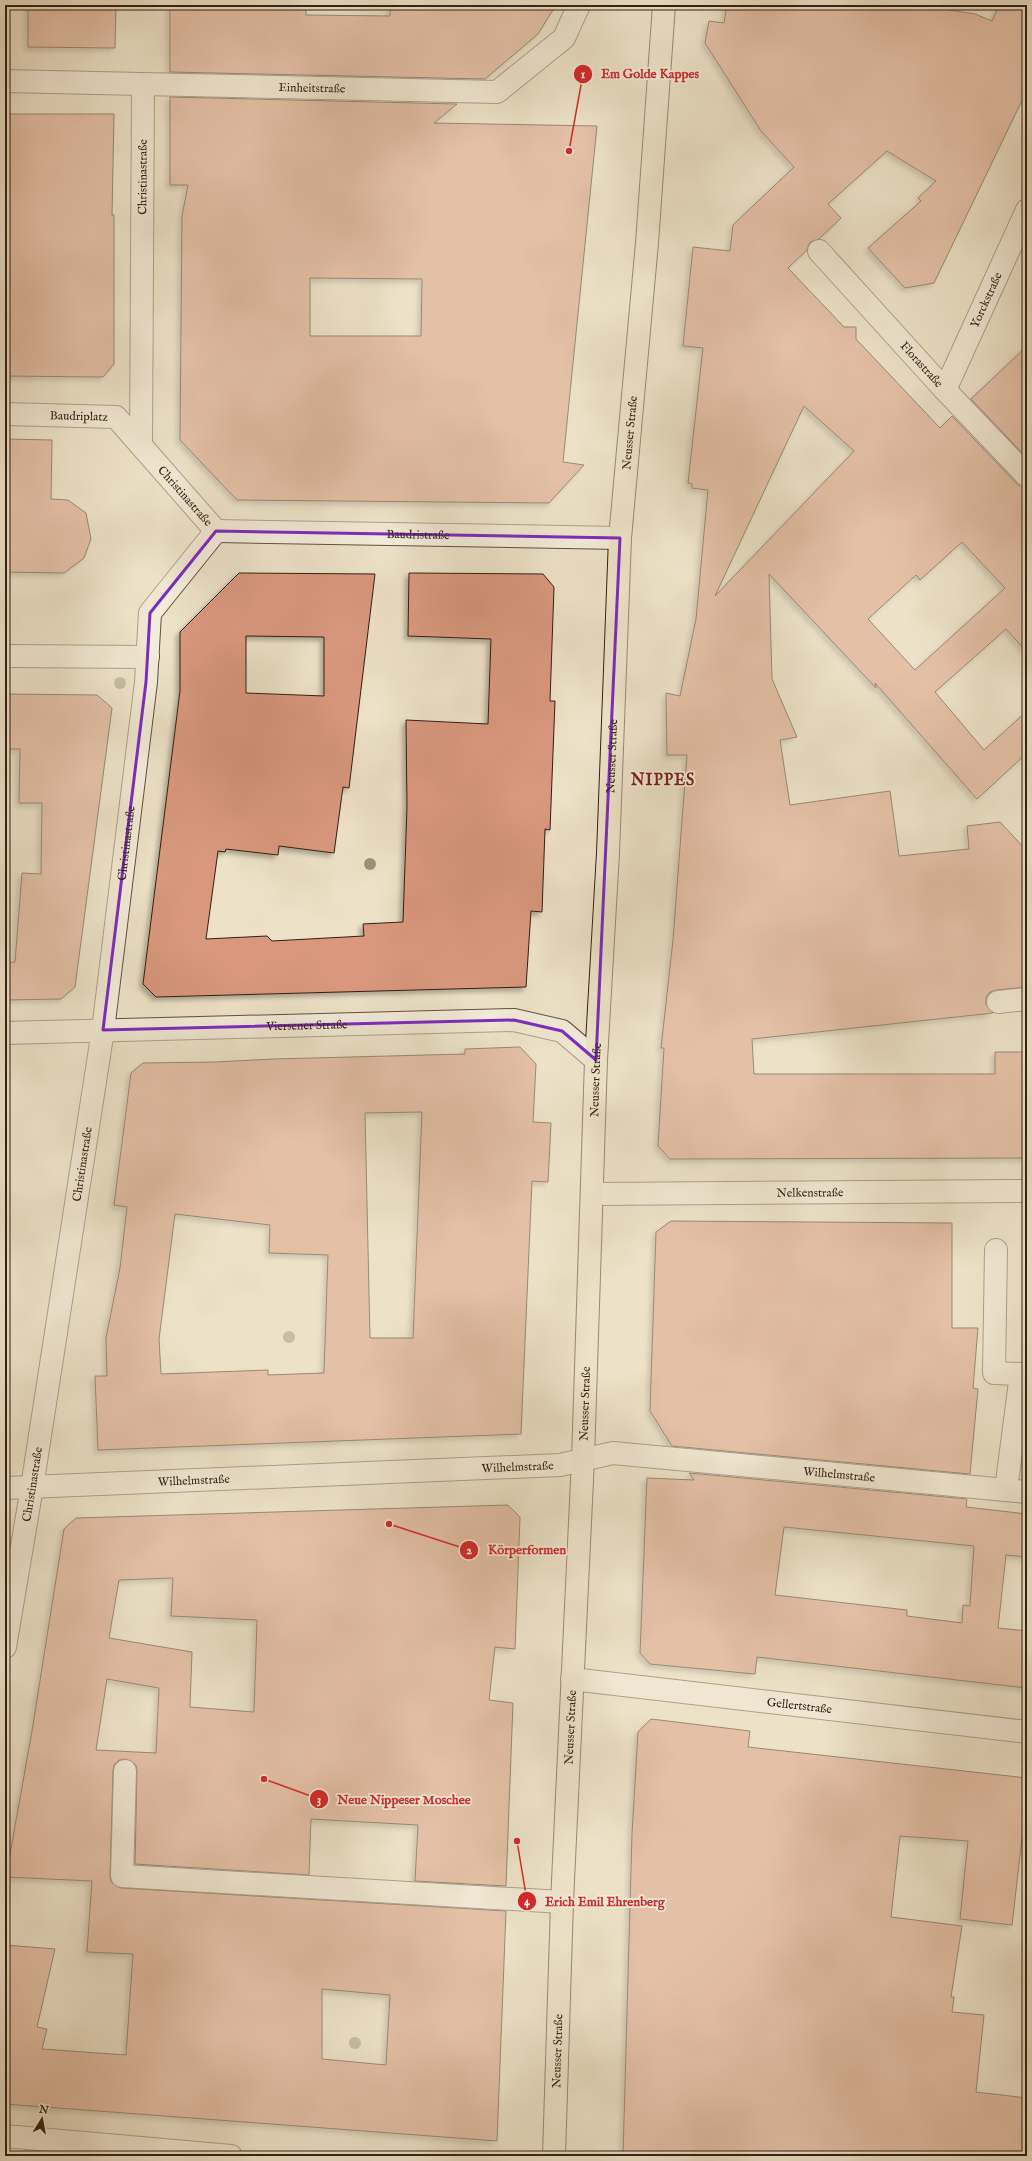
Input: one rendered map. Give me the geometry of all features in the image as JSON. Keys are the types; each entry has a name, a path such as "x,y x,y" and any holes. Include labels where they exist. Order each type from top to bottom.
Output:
{"main road":[{"name":"Neusser Straße","path":"554,2156 562,1902 583,1459 596,1060 608,854 620,538 647,242 664,5"}],"street":[{"name":"Einheitstraße","path":"5,81 498,92 564,38 579,5"},
{"name":"Christinastraße","path":"5,1647 32,1487 103,1030 146,682 150,613 216,531 141,445 143,84"},
{"name":"Yorckstraße","path":"945,390 1027,210"},
{"name":"Florastraße","path":"819,251 945,390 1027,476"},
{"name":"Baudriplatz","path":"5,414 116,417 141,445"},
{"name":"Baudristraße","path":"216,531 620,538"},
{"path":"5,656 148,657"},
{"path":"998,1002 1027,999"},
{"name":"Viersener Straße","path":"5,1033 514,1020 562,1031 596,1060"},
{"name":"Nelkenstraße","path":"592,1194 1027,1191"},
{"path":"996,1250 994,1373 1024,1374 1017,1491"},
{"name":"Wilhelmstraße","path":"5,1488 554,1465 613,1453 1017,1491"},
{"name":"Gellertstraße","path":"572,1679 1027,1732"},
{"path":"125,1771 122,1876 562,1902"},
{"path":"5,2136 231,2156"}],"highlighted area":[{"path":"216,531 620,538 596,1060 562,1031 514,1020 103,1030 146,682 150,613"}],"building":[{"path":"28,5 116,5 115,48 28,47"},
{"path":"170,5 236,5 236,7 306,8 306,15 390,16 390,5 556,5 538,34 485,79 170,72"},
{"path":"727,5 918,5 975,14 992,21 999,5 1027,5 1027,90 934,283 905,288 868,248 921,201 918,198 936,181 887,151 828,204 841,218 819,239 810,242 807,250 788,268 844,327 856,327 856,339 940,428 952,416 1018,485 1027,488 1027,652 1006,629 935,692 984,750 1027,711 1027,753 977,799 875,683 876,688 769,574 772,679 797,737 780,740 790,805 890,791 899,856 969,849 967,826 1000,822 1027,851 1027,987 990,992 986,997 986,1004 993,1013 752,1039 754,1074 995,1074 995,1052 1027,1052 1027,1158 670,1159 658,1146 664,1048 661,1048 673,940 687,755 667,755 666,693 680,696 696,619 708,490 692,488 692,484 688,483 703,348 683,346 693,247 730,251 733,225 794,167 761,131 705,43 709,21 724,23","holes":["804,406 854,451 715,596","962,542 1005,588 915,670 868,619 916,575 920,580"]},
{"path":"170,97 457,104 434,123 597,126 563,462 584,465 549,503 237,500 180,440 182,216 188,185 170,185","holes":["310,278 422,279 421,336 310,336"]},
{"path":"5,114 114,114 112,215 114,215 114,364 103,377 5,376"},
{"path":"1027,346 1027,458 971,399"},
{"path":"5,439 52,440 51,499 68,500 86,513 91,539 84,558 64,573 5,572"},
{"path":"239,573 375,574 349,788 343,787 334,853 279,846 278,855 226,849 225,852 218,851 206,939 267,936 272,941 364,936 363,924 403,922 407,807 406,720 488,724 491,639 408,636 409,573 543,574 554,587 550,701 555,701 550,830 545,829 542,912 531,911 526,987 156,997 143,984 180,691 180,632","holes":["246,636 324,637 324,696 246,693"]},
{"path":"5,694 97,695 112,708 75,987 61,999 5,1000 5,963 15,962 22,873 41,874 42,803 19,803 20,749 5,749"},
{"path":"520,1047 536,1064 533,1122 551,1123 548,1182 532,1181 521,1434 98,1450 95,1376 107,1376 106,1338 120,1268 127,1207 114,1205 131,1073 143,1063 465,1054 465,1049","holes":["422,1112 413,1338 370,1338 365,1113","175,1214 270,1225 269,1253 328,1255 324,1373 268,1375 268,1370 161,1374 159,1339"]},
{"path":"671,1221 952,1223 952,1328 978,1328 973,1388 978,1389 970,1474 672,1446 650,1411 656,1232"},
{"path":"689,1473 967,1499 966,1507 1027,1514 1027,1557 1006,1555 998,1628 1027,1631 1027,1688 757,1657 755,1674 650,1664 640,1653 647,1478 694,1480","holes":["784,1527 974,1546 970,1606 963,1605 962,1623 907,1616 907,1610 775,1595"]},
{"path":"508,1505 520,1517 515,1649 495,1647 489,1700 513,1703 506,1886 415,1881 418,1825 311,1819 309,1875 135,1864 136,1765 126,1759 119,1760 114,1765 113,1771 110,1876 111,1882 121,1888 506,1911 497,2141 5,2104 5,1945 55,1949 37,2027 47,2029 42,2049 126,2055 133,1954 87,1952 92,1881 6,1877 32,1731 64,1529 76,1518","holes":["173,1578 171,1616 257,1620 254,1712 190,1707 192,1652 109,1638 119,1580","107,1679 159,1688 156,1753 96,1750","322,1989 390,1995 386,2065 322,2059"]},
{"path":"651,1719 750,1731 748,1747 1027,1778 1027,1839 1022,1838 1012,1925 960,1919 968,1841 900,1836 891,1917 962,1926 951,1997 954,1997 952,2012 984,2015 976,2092 1027,2098 1027,2156 623,2156 632,1834 638,1732"}],"place":[{"name":"Em Golde Kappes","path":"569,151"},
{"name":"Körperformen","path":"389,1524"},
{"name":"Neue Nippeser Moschee","path":"264,1779"},
{"name":"Erich Emil Ehrenberg","path":"517,1841"}],"district":[{"name":"NIPPES","path":"663,779"}]}
